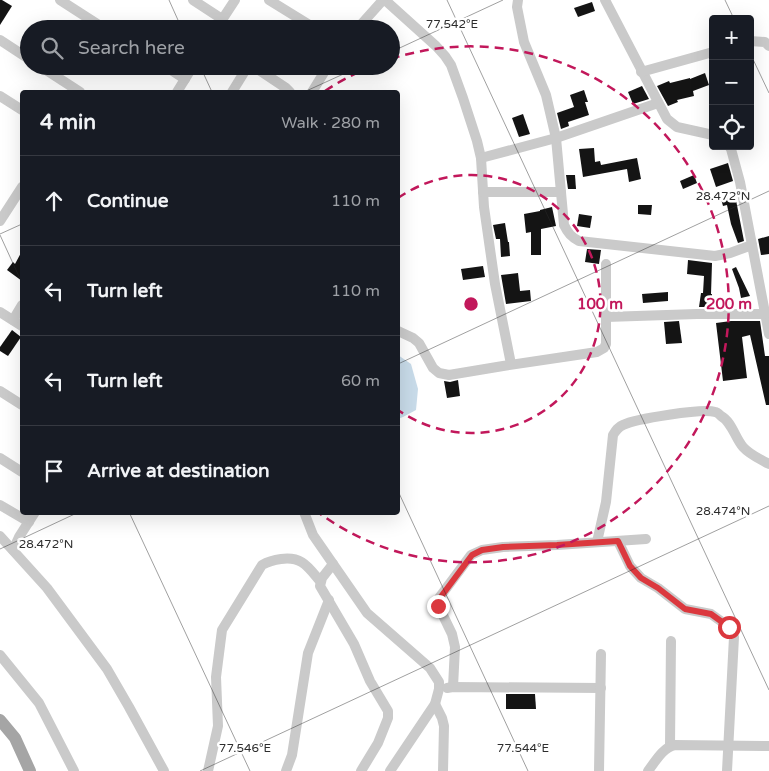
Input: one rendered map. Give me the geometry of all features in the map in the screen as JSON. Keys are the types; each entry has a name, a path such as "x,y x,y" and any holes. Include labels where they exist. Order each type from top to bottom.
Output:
{"main road":[{"path":"0,720 15,738 30,771"}],"street":[{"path":"60,0 91,20"},
{"path":"193,0 222,18 235,0"},
{"path":"269,0 301,20"},
{"path":"365,20 384,0 436,46 451,65 481,158 484,207 495,284 511,364"},
{"path":"518,0 517,7 524,42 546,95 556,138 564,225 568,233 579,241 715,256 752,245"},
{"path":"605,0 667,120 677,127 709,134"},
{"path":"0,40 20,53"},
{"path":"754,42 765,42 769,46"},
{"path":"641,72 709,53"},
{"path":"54,75 77,90"},
{"path":"180,75 186,79"},
{"path":"178,90 188,75"},
{"path":"233,90 242,75"},
{"path":"266,75 288,90"},
{"path":"313,90 322,75"},
{"path":"0,96 20,109"},
{"path":"481,158 556,138 658,103"},
{"path":"731,150 740,182 769,334"},
{"path":"0,221 20,191"},
{"path":"483,192 561,192"},
{"path":"400,332 414,338 419,343 433,368 439,373 449,375 597,352 604,348 606,344 606,264"},
{"path":"0,312 18,323"},
{"path":"606,317 765,314"},
{"path":"0,391 20,404"},
{"path":"597,542 606,502 613,436 617,428 624,424 650,418 704,411 715,412 724,417 742,447 769,464"},
{"path":"0,458 20,471"},
{"path":"0,505 29,522"},
{"path":"13,550 33,515"},
{"path":"305,515 313,535 367,613 430,668 439,682 435,704 390,771"},
{"path":"0,536 47,588 107,669 164,771"},
{"path":"453,686 455,647 452,634 438,606 440,598 472,555 482,550 503,547 646,539"},
{"path":"618,541 630,566 641,578 658,588 685,609 711,614 732,631 734,637 727,771"},
{"path":"208,771 218,726 216,677 222,630 262,565 270,560 293,558 304,563 320,581 320,586 354,644 370,682 388,711 388,718 378,743 361,771"},
{"path":"320,581 333,564"},
{"path":"286,771 292,755 308,653 329,600"},
{"path":"670,746 671,641"},
{"path":"599,771 601,654"},
{"path":"0,655 39,702 74,771"},
{"path":"439,690 453,686 600,688"},
{"path":"435,704 444,726 443,771"},
{"path":"648,771 670,746 769,746"}],"water":[{"path":"400,356 411,364 418,389 416,410 400,418"}],"building":[{"path":"0,0 12,6 0,25"},
{"path":"592,2 595,11 578,17 574,8"},
{"path":"705,73 709,85 693,91 694,96 677,100 678,102 668,106 657,86 669,81 670,83 690,79"},
{"path":"642,86 649,99 633,104 628,92"},
{"path":"584,90 588,102 585,102 589,115 568,122 569,126 561,129 557,113 574,107 570,95"},
{"path":"523,114 530,134 519,137 512,118"},
{"path":"594,148 595,162 600,161 601,165 637,158 641,179 629,182 627,169 583,177 579,149"},
{"path":"728,163 733,181 716,187 710,169"},
{"path":"566,175 575,175 576,189 568,189"},
{"path":"694,175 697,183 683,189 680,181"},
{"path":"735,195 744,241 738,243 727,205 723,206 721,199"},
{"path":"638,205 652,205 651,215 638,214"},
{"path":"552,207 556,226 541,229 541,255 531,255 531,232 526,233 524,214"},
{"path":"579,214 592,216 590,228 577,226"},
{"path":"505,223 510,256 501,257 500,239 496,239 493,225"},
{"path":"769,236 769,254 761,255 758,239"},
{"path":"587,249 601,250 599,264 585,262"},
{"path":"20,255 20,280 7,270 13,262 15,264"},
{"path":"688,260 712,263 711,307 699,307 701,293 703,293 704,276 687,274"},
{"path":"483,266 485,277 463,280 461,269"},
{"path":"736,267 750,296 741,298 732,269"},
{"path":"518,273 520,291 530,290 531,301 506,304 501,275"},
{"path":"668,292 668,301 643,303 642,294"},
{"path":"679,321 682,343 666,344 664,322"},
{"path":"760,321 765,356 769,356 769,405 766,405 750,335 742,337 747,378 723,381 716,323"},
{"path":"12,330 20,336 8,356 0,351 0,347"},
{"path":"458,380 460,396 447,398 444,381"},
{"path":"506,694 535,694 536,709 506,709"}],"route":[{"path":"438,606 440,598 472,555 482,550 503,547 618,541 630,566 641,578 658,588 685,609 711,614 729,627"}]}
